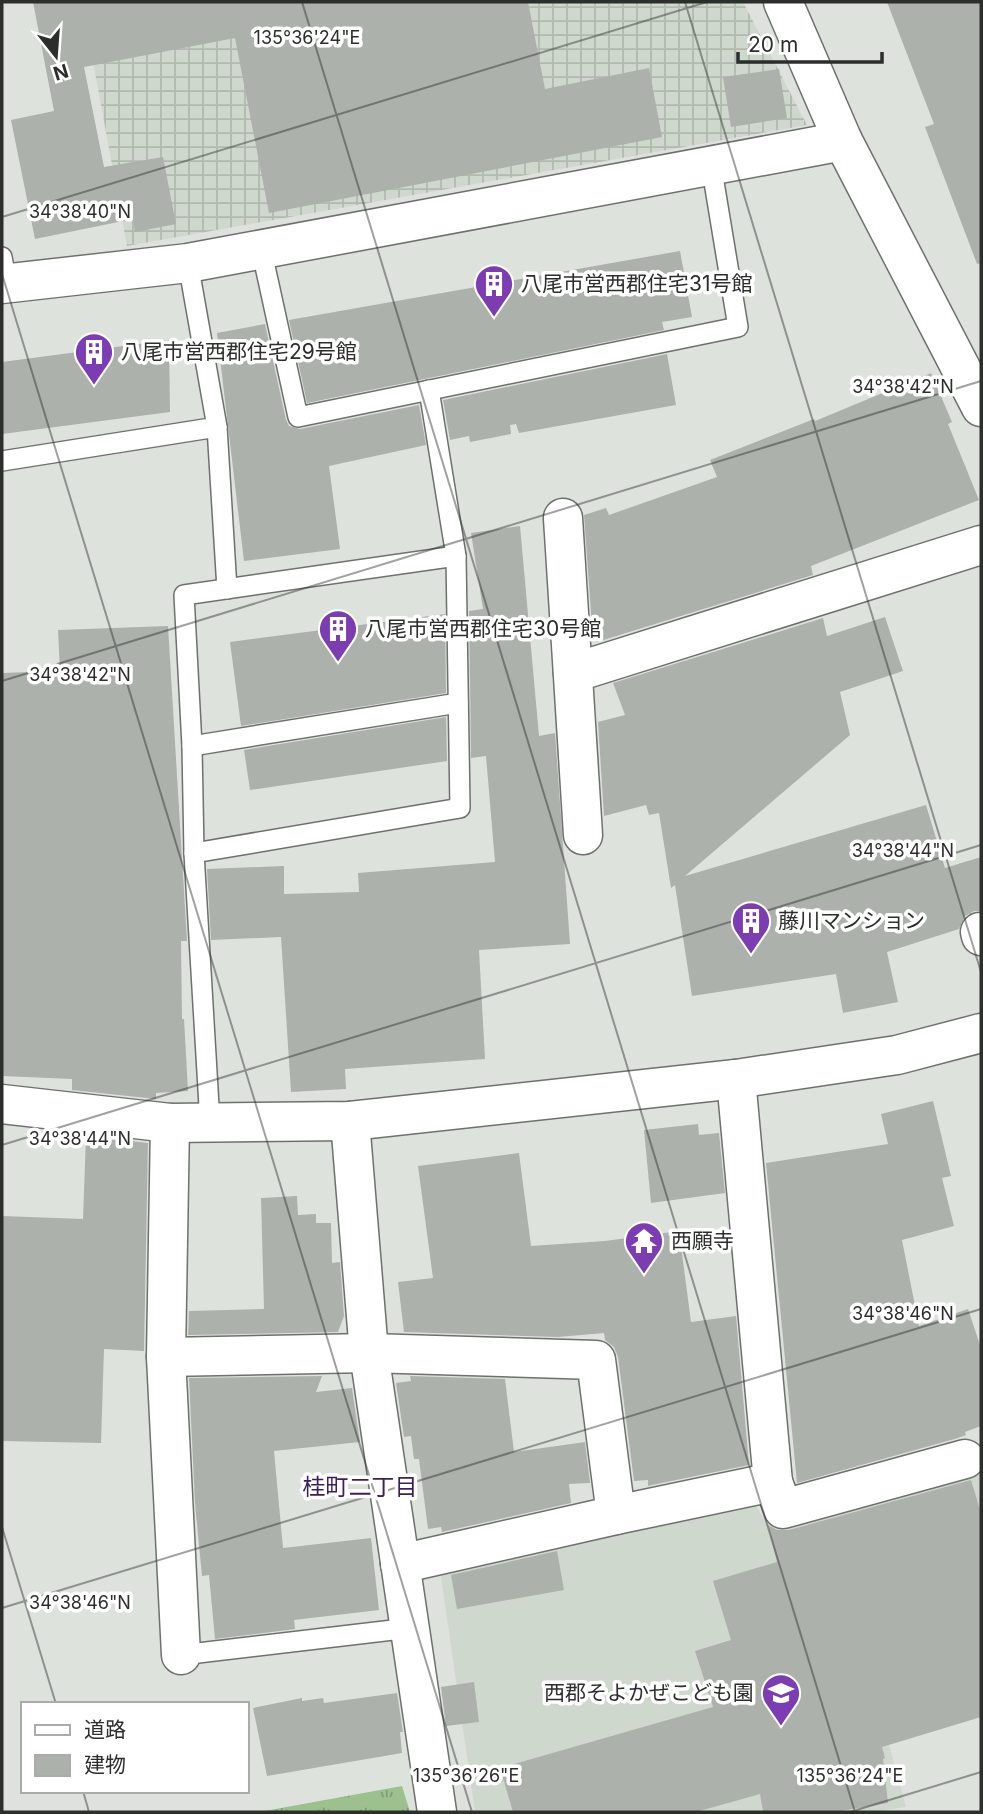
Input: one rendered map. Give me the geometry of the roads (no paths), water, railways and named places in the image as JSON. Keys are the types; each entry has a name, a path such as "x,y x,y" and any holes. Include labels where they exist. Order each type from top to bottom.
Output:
{"street":[{"path":"783,2 843,141 981,407"},
{"path":"4,275 188,263 843,141"},
{"path":"564,518 583,835"},
{"path":"573,673 981,545"},
{"path":"2,1104 170,1124 351,1121 736,1079 897,1055 981,1033"},
{"path":"736,1079 773,1482 783,1509 965,1459"},
{"path":"351,1121 369,1353 437,1812"},
{"path":"170,1124 166,1357 181,1655"},
{"path":"166,1357 369,1353 596,1360 616,1515"},
{"path":"400,1564 773,1482"}],"lane":[{"path":"261,248 298,417 738,327 711,164"},
{"path":"188,263 217,427 227,589"},
{"path":"194,853 460,808 456,556 429,390"},
{"path":"2,461 217,427"},
{"path":"210,1123 194,853 192,746 184,595 456,556"},
{"path":"192,746 458,703"},
{"path":"181,1655 410,1628"}],"place":[{"name":"八尾市営西郡住宅31号館","path":"494,318"},
{"name":"八尾市営西郡住宅29号館","path":"94,386"},
{"name":"八尾市営西郡住宅30号館","path":"338,663"},
{"name":"藤川マンション","path":"751,955"},
{"name":"西願寺","path":"644,1275"},
{"name":"西郡そよかぜこども園","path":"781,1727"}],"district":[{"name":"桂町二丁目","path":"360,1487"}]}
